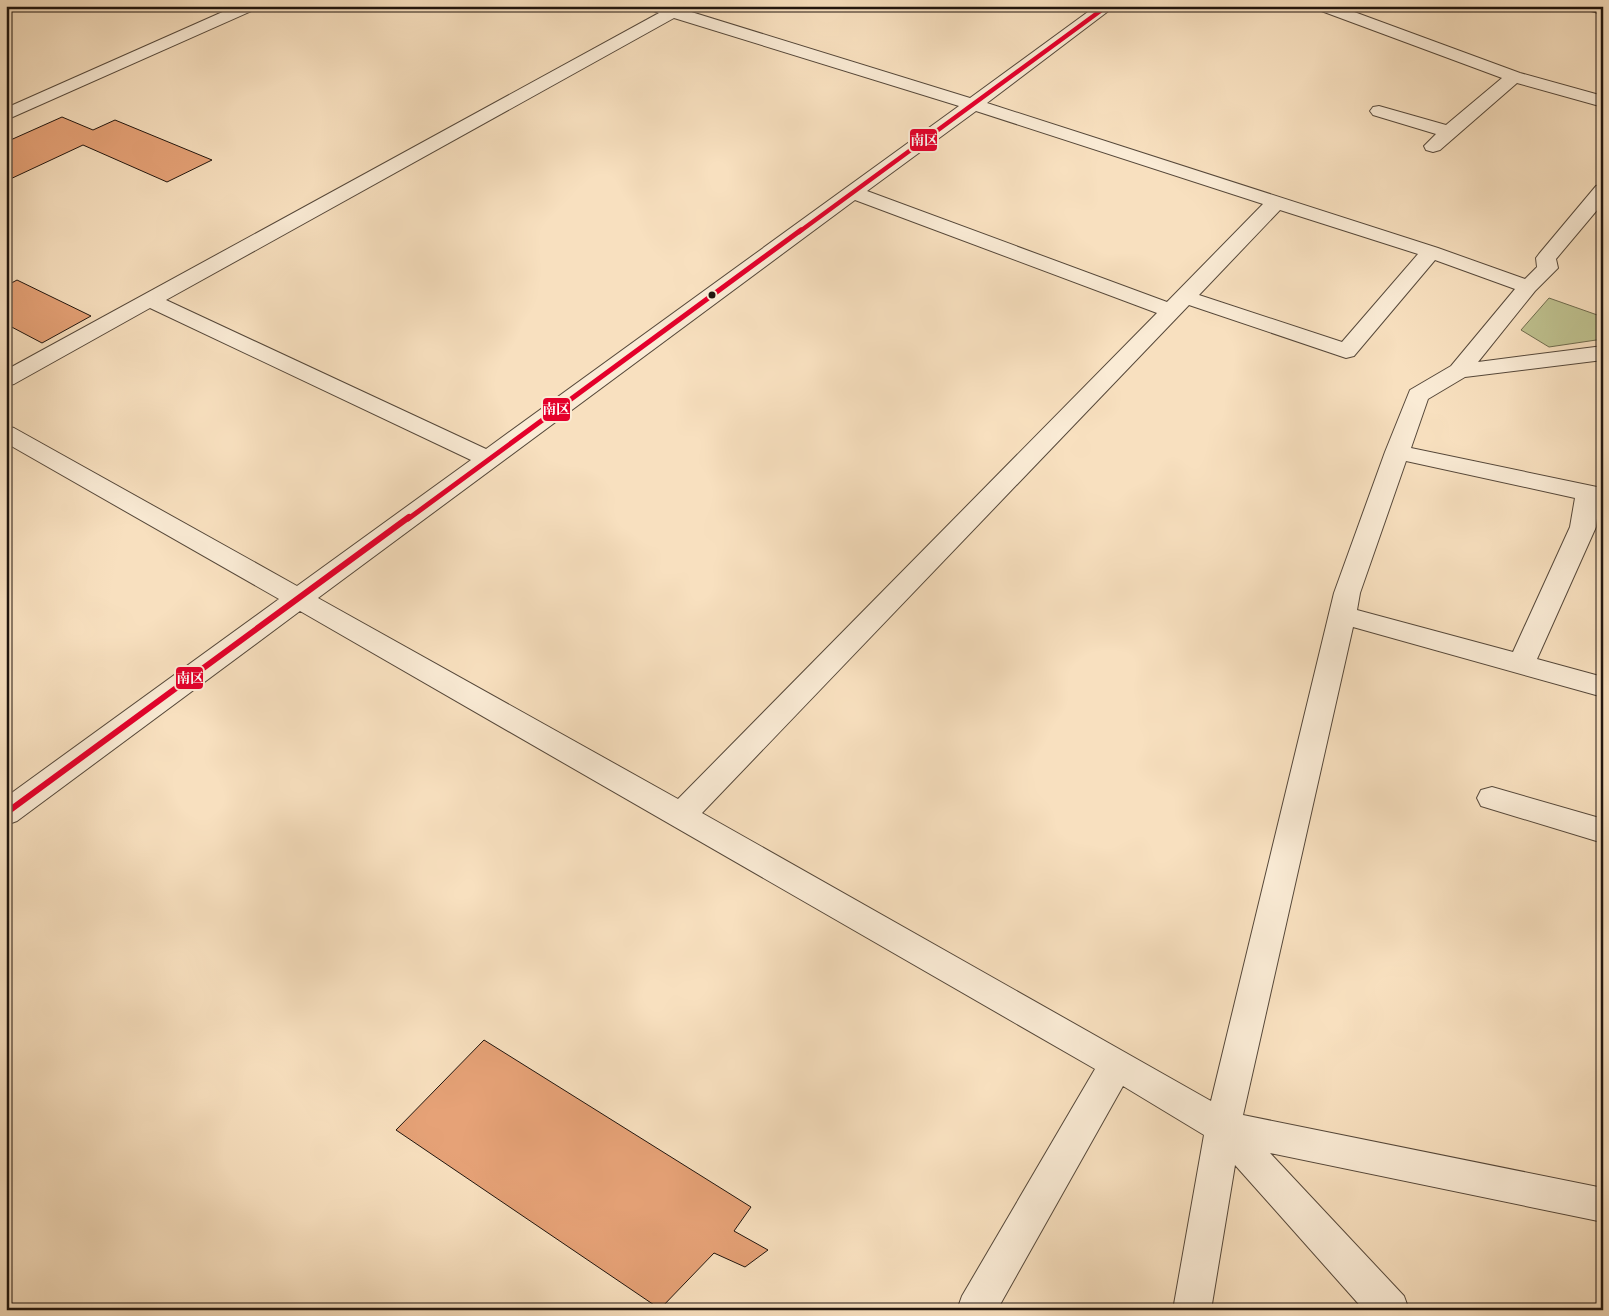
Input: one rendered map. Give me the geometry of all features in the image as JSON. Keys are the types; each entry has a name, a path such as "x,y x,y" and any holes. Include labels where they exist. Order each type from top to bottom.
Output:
{"highway":[{"path":"1589,6 1603,10"}],"street":[{"path":"6,115 250,6"},
{"path":"6,813 1108,6"},
{"path":"1322,6 1514,77 1603,102"},
{"path":"6,379 663,9 972,104 1276,204 1431,252 1528,287"},
{"path":"702,21 719,11"},
{"path":"1433,146 1514,77"},
{"path":"1379,111 1449,132"},
{"path":"1192,1310 1223,1127 1347,593 1397,452 1418,395 1459,371 1528,287 1548,268 1546,258 1603,190"},
{"path":"853,193 1178,304 1346,351 1431,252"},
{"path":"681,815 1276,204"},
{"path":"149,300 489,459"},
{"path":"1459,371 1603,353"},
{"path":"6,433 681,815 1117,1064 1223,1127 1390,1310"},
{"path":"1397,452 1588,493 1583,527 1521,664"},
{"path":"1342,615 1603,687"},
{"path":"1492,798 1603,831"},
{"path":"976,1310 1117,1064"},
{"path":"1223,1127 1603,1205"}],"green space":[{"path":"1549,298 1603,317 1603,339 1549,347 1521,330"}],"building":[{"path":"62,117 93,130 115,120 212,160 167,182 83,145 6,181 6,142"},
{"path":"17,280 91,316 42,343 6,324 6,286"},
{"path":"484,1040 751,1207 734,1231 768,1250 745,1267 714,1253 660,1309 396,1130"}],"transit line":[{"name":"南区","path":"6,813 1107,6"}]}
